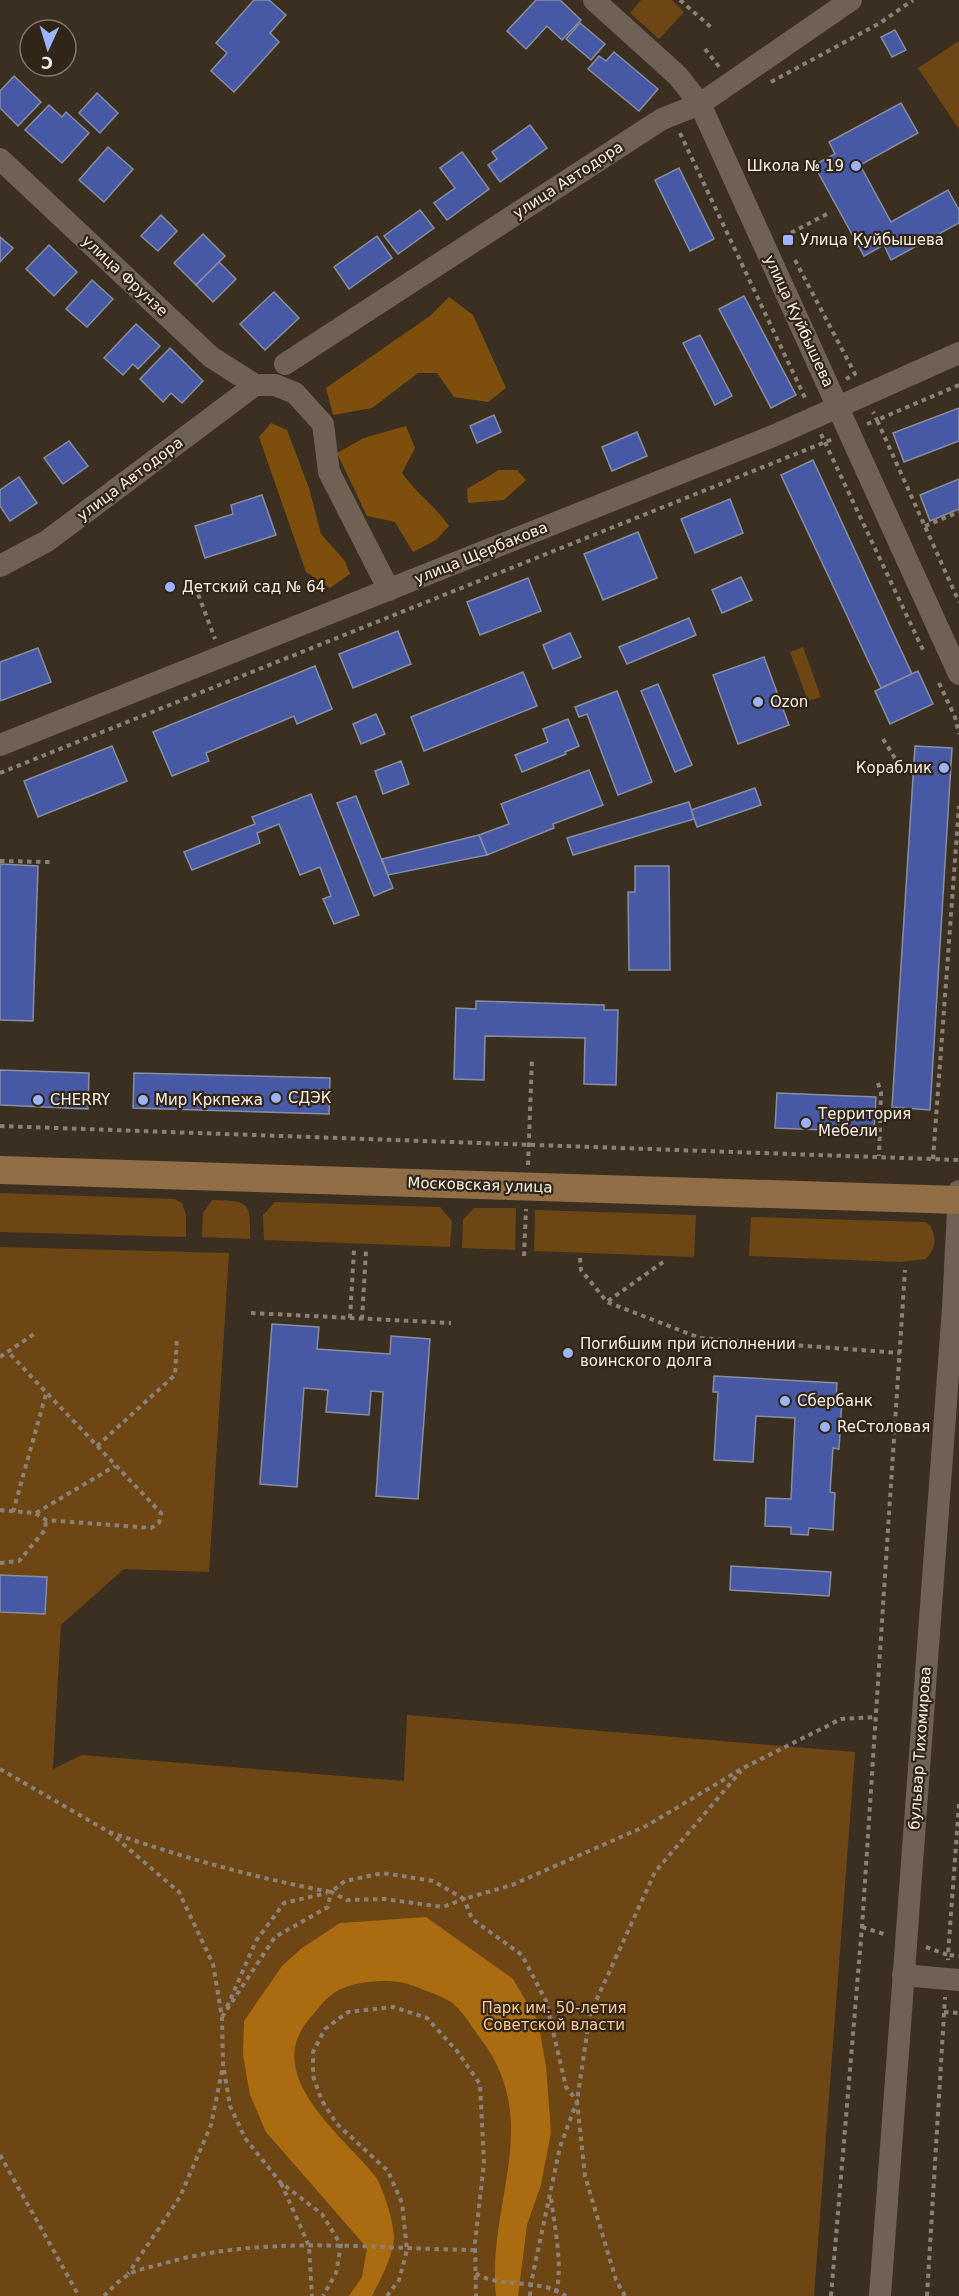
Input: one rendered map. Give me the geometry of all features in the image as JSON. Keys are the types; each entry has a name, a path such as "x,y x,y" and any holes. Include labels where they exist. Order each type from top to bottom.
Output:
{"main road":[{"name":"Московская улица","path":"0,1170 959,1200"}],"street":[{"name":"улица Куйбышева","path":"594,0 678,76 700,104 851,431 959,674"},
{"name":"улица Автодора","path":"285,364 662,119 700,104 850,0"},
{"name":"улица Фрунзе","path":"0,159 211,357 255,385"},
{"name":"улица Щербакова","path":"0,745 763,440 835,396 959,353"},
{"name":"улица Автодора","path":"0,566 48,541 255,385"},
{"path":"255,385 275,385 295,393 323,423 329,472 389,590"},
{"path":"959,1191 959,1200"},
{"name":"бульвар Тихомирова","path":"880,2296 956,1270 959,1200"},
{"path":"903,1976 953,1979"}],"path":[{"path":"680,0 713,28"},
{"path":"764,86 880,23 913,0"},
{"path":"783,237 827,214"},
{"path":"778,227 789,248"},
{"path":"794,258 855,374 835,396 795,404"},
{"path":"0,773 231,682 959,385"},
{"path":"877,420 959,602"},
{"path":"925,526 959,512"},
{"path":"195,586 231,682"},
{"path":"883,739 896,760"},
{"path":"933,1159 959,806"},
{"path":"0,861 50,862"},
{"path":"524,1256 532,1059"},
{"path":"878,1083 881,1093 879,1156"},
{"path":"0,1126 959,1160"},
{"path":"350,1318 354,1250"},
{"path":"362,1319 366,1251"},
{"path":"580,1258 581,1270 607,1302 700,1338 900,1353"},
{"path":"607,1302 666,1260"},
{"path":"831,2296 862,1927 905,1270"},
{"path":"251,1313 451,1323"},
{"path":"0,1357 37,1332"},
{"path":"97,1446 175,1375 177,1337"},
{"path":"0,1510 35,1513 46,1520 151,1528 159,1523 161,1513 8,1352"},
{"path":"13,1512 46,1393"},
{"path":"35,1513 115,1466"},
{"path":"0,1563 19,1561 45,1530 46,1520"},
{"path":"109,1832 225,1869 270,1881 331,1892 347,1900 384,1899 443,1906 512,1885 648,1825 743,1768 841,1719 876,1717"},
{"path":"0,1768 109,1832 179,1892 213,1964 222,2017 223,2066 230,2106 245,2138 280,2182 309,2246 312,2296"},
{"path":"531,2296 531,2283 560,2146 577,2101 590,2014 655,1872 743,1768"},
{"path":"927,2296 944,2012 953,1979 948,1955 959,1804"},
{"path":"222,2017 256,1941 284,1903 331,1892 345,1881 383,1873 433,1881 464,1899 472,1919 522,1954 546,2001 566,2087 577,2101 585,2176 616,2280 625,2296"},
{"path":"222,2017 275,1936 328,1907 331,1892"},
{"path":"862,1927 948,1955 959,1956"},
{"path":"387,2296 399,2280 407,2250 402,2203 388,2171 337,2124 322,2101 313,2076 313,2052 325,2029 348,2012 393,2007 427,2018 457,2051 480,2084 484,2163 475,2250 476,2296"},
{"path":"944,2012 959,2013"},
{"path":"104,2296 128,2274 180,2197 211,2125 223,2066"},
{"path":"0,2155 79,2296"},
{"path":"280,2182 322,2214 341,2245 336,2272 323,2296"},
{"path":"550,2193 557,2252 557,2290 554,2296"},
{"path":"128,2274 196,2254 309,2246 475,2250"},
{"path":"475,2272 483,2278 531,2283 557,2290 566,2296"}],"green space":[{"path":"641,0 672,0 684,12 659,39 630,13"},
{"path":"959,41 959,129 918,68"},
{"path":"803,647 821,697 808,701 790,652"},
{"path":"0,1193 175,1199 182,1203 186,1215 186,1237 0,1232"},
{"path":"212,1200 234,1201 245,1206 250,1217 250,1239 202,1237 203,1213"},
{"path":"275,1202 440,1207 452,1221 450,1247 264,1240 263,1215"},
{"path":"474,1208 516,1208 515,1250 462,1248 463,1220"},
{"path":"535,1210 696,1215 694,1257 534,1251"},
{"path":"751,1217 925,1222 930,1225 934,1243 926,1259 900,1262 749,1256"},
{"name":"Парк им. 50-летия Советской власти","path":"0,1247 229,1253 209,1572 124,1569 61,1625 53,1769 82,1755 404,1781 407,1715 855,1752 814,2296 0,2296"}],"shaded area":[{"path":"449,297 473,315 506,388 488,402 454,397 437,373 418,373 372,408 333,415 326,388 430,316"},
{"path":"271,423 287,430 309,488 321,534 345,561 350,574 330,588 306,572 259,437"},
{"path":"406,426 415,448 402,473 449,526 436,540 413,552 395,522 367,516 337,453 364,438"},
{"path":"499,470 517,470 526,480 504,500 468,503 467,489"},
{"path":"426,1917 513,1979 538,2021 546,2066 551,2132 541,2185 527,2225 518,2296 496,2296 495,2262 498,2229 509,2164 511,2132 509,2101 499,2069 470,2024 451,2002 405,1983 383,1981 360,1983 339,1990 328,1997 310,2018 297,2039 295,2061 300,2082 327,2123 375,2176 388,2205 394,2231 393,2245 386,2267 372,2296 349,2296 362,2277 367,2248 266,2132 250,2095 243,2055 244,2021 282,1966 302,1948 340,1923"}],"building":[{"path":"254,0 269,0 286,15 270,33 279,42 234,92 211,71 227,53 216,43"},
{"path":"536,0 560,0 581,20 562,40 547,26 526,49 507,31"},
{"path":"580,23 605,44 591,60 566,39"},
{"path":"895,30 906,50 892,57 881,37"},
{"path":"614,52 658,89 639,111 588,69 599,56 606,61"},
{"path":"14,76 41,102 18,126 0,108 0,91"},
{"path":"97,93 118,113 100,133 79,113"},
{"path":"901,103 918,133 860,165 891,222 948,190 959,210 959,223 891,260 884,245 864,256 814,165 835,154 829,142"},
{"path":"49,105 62,117 66,112 89,133 62,163 25,130"},
{"path":"530,125 547,148 500,182 488,165 497,159 492,152"},
{"path":"108,147 133,169 104,202 79,180"},
{"path":"462,152 489,189 447,220 434,203 455,188 440,168"},
{"path":"679,168 714,239 690,251 655,180"},
{"path":"420,210 434,228 398,254 384,236"},
{"path":"161,215 177,231 158,251 141,236"},
{"path":"203,234 225,256 196,285 174,263"},
{"path":"377,236 392,258 349,289 334,267"},
{"path":"0,237 13,248 0,262"},
{"path":"49,245 77,272 54,296 26,269"},
{"path":"219,262 236,279 213,302 196,285"},
{"path":"92,280 113,299 87,327 66,309"},
{"path":"274,292 299,318 265,350 240,324"},
{"path":"744,296 796,395 771,408 719,309"},
{"path":"136,324 160,346 138,369 133,364 123,375 104,358"},
{"path":"700,335 732,396 715,405 683,343"},
{"path":"170,348 203,381 182,403 171,393 163,402 140,379"},
{"path":"959,408 959,441 904,462 893,433"},
{"path":"494,415 501,432 477,443 470,426"},
{"path":"637,432 647,456 612,471 602,447"},
{"path":"69,441 88,466 63,484 44,458"},
{"path":"813,460 912,674 881,688 781,475"},
{"path":"19,477 37,503 10,521 0,506 0,490"},
{"path":"959,479 959,509 930,521 920,495"},
{"path":"262,495 276,535 205,558 195,526 233,514 231,505"},
{"path":"730,499 743,533 695,553 681,519"},
{"path":"638,532 657,578 603,600 584,554"},
{"path":"741,577 752,600 722,613 712,590"},
{"path":"528,578 541,611 480,635 467,602"},
{"path":"689,618 696,635 627,664 619,647"},
{"path":"398,631 411,664 353,688 339,654"},
{"path":"570,633 581,657 553,669 543,645"},
{"path":"38,648 51,682 0,701 0,662"},
{"path":"764,657 789,725 738,744 713,675"},
{"path":"315,666 332,709 297,724 294,716 206,753 209,761 172,776 153,732"},
{"path":"918,671 933,704 890,724 875,691"},
{"path":"523,672 537,706 424,751 411,717"},
{"path":"658,684 692,765 675,772 641,691"},
{"path":"617,691 652,782 618,795 587,714 579,717 575,707"},
{"path":"376,714 385,734 361,744 353,724"},
{"path":"568,719 579,746 565,752 566,754 522,772 515,755 548,742 543,729"},
{"path":"112,746 127,781 38,817 24,781"},
{"path":"915,746 952,748 930,1110 892,1107"},
{"path":"401,761 409,784 383,794 375,771"},
{"path":"589,770 603,805 553,824 554,828 487,855 479,835 509,824 501,804"},
{"path":"755,788 761,805 697,827 691,810"},
{"path":"311,794 359,915 334,924 323,899 331,896 320,867 300,875 279,824 257,833 260,843 192,870 184,852 255,824 252,817"},
{"path":"356,796 393,888 374,896 337,803"},
{"path":"689,802 694,819 573,855 567,838"},
{"path":"479,835 487,855 388,875 382,859"},
{"path":"0,864 38,866 33,1021 0,1020"},
{"path":"635,866 669,866 670,970 629,970 628,892 635,892"},
{"path":"476,1001 604,1005 604,1010 618,1010 616,1085 584,1084 585,1038 485,1036 484,1080 454,1079 456,1008 476,1009"},
{"path":"0,1070 89,1073 88,1109 0,1105"},
{"path":"134,1073 330,1078 329,1114 133,1108"},
{"path":"777,1093 876,1097 874,1132 775,1128"},
{"path":"272,1324 319,1327 317,1349 390,1354 391,1336 430,1339 418,1499 376,1496 383,1392 371,1391 369,1415 326,1412 328,1390 304,1388 297,1487 260,1484"},
{"path":"714,1376 837,1383 836,1399 842,1399 839,1449 833,1448 830,1492 835,1493 833,1530 809,1528 808,1535 791,1534 791,1527 765,1526 766,1498 791,1499 795,1418 756,1416 753,1462 714,1460 718,1392 713,1392"},
{"path":"731,1566 831,1572 829,1596 730,1590"},
{"path":"0,1575 47,1577 45,1614 0,1612"}],"place":[{"name":"Школа № 19","path":"856,166"},
{"name":"Улица Куйбышева","path":"788,240"},
{"name":"Детский сад № 64","path":"170,587"},
{"name":"Ozon","path":"758,702"},
{"name":"Кораблик","path":"944,768"},
{"name":"СДЭК","path":"276,1098"},
{"name":"CHERRY","path":"38,1100"},
{"name":"Мир Кркпежа","path":"143,1100"},
{"name":"Территория Мебели","path":"806,1123"},
{"name":"Погибшим при исполнении воинского долга","path":"568,1353"},
{"name":"Сбербанк","path":"785,1401"},
{"name":"ReСтоловая","path":"825,1427"}]}
